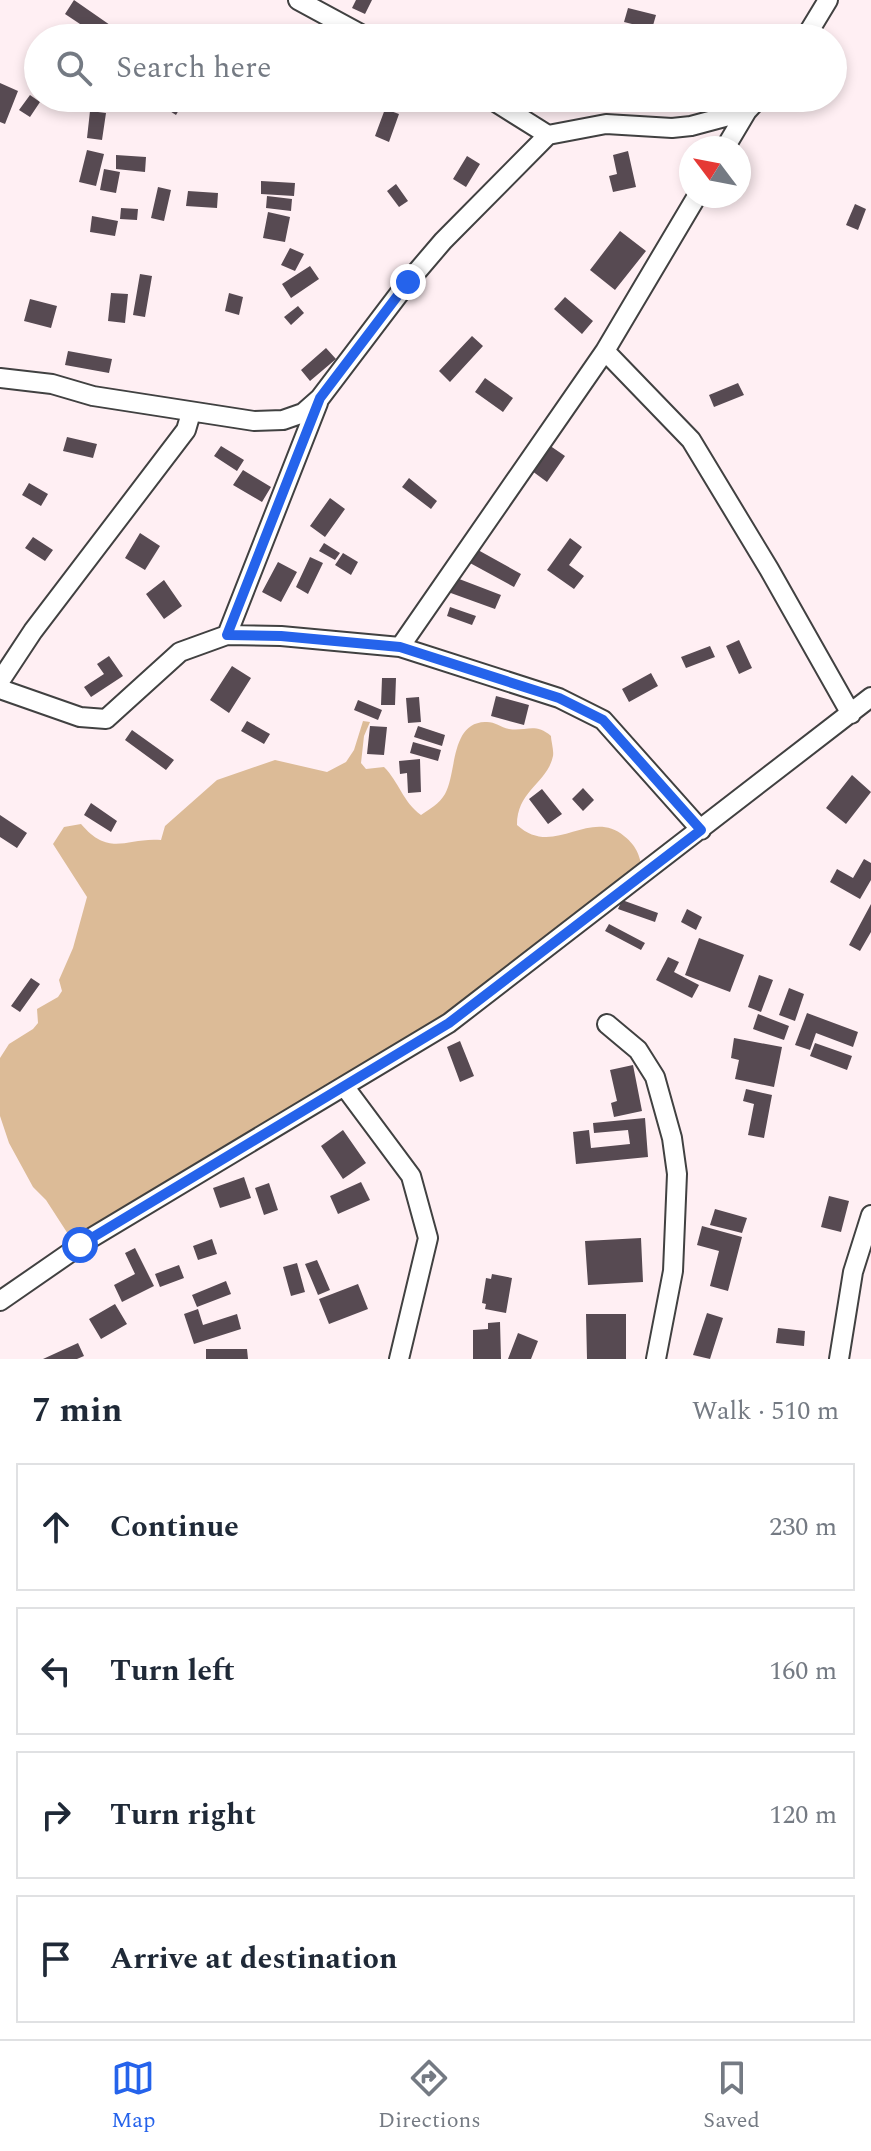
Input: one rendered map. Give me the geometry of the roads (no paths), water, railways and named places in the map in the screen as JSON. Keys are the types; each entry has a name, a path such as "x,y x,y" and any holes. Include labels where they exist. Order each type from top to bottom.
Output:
{"street":[{"path":"298,0 342,24"},
{"path":"813,24 828,0"},
{"path":"511,112 548,135"},
{"path":"0,378 52,384 93,396 254,421 283,420 303,413 320,398 443,241 548,135 606,124 681,127 728,112"},
{"path":"733,136 748,112"},
{"path":"400,647 605,351 690,208"},
{"path":"605,351 691,440 851,714"},
{"path":"227,635 320,398"},
{"path":"0,681 33,631 186,430 191,413"},
{"path":"0,689 80,717 106,719 180,652 227,635 281,636 400,647 559,698 603,720 701,830"},
{"path":"0,1301 91,1238 449,1023 871,697"},
{"path":"607,1024 638,1050 655,1077 672,1138 677,1174 673,1271 656,1359"},
{"path":"344,1086 411,1176 428,1238 399,1359"},
{"path":"839,1359 853,1272 871,1215"}]}
